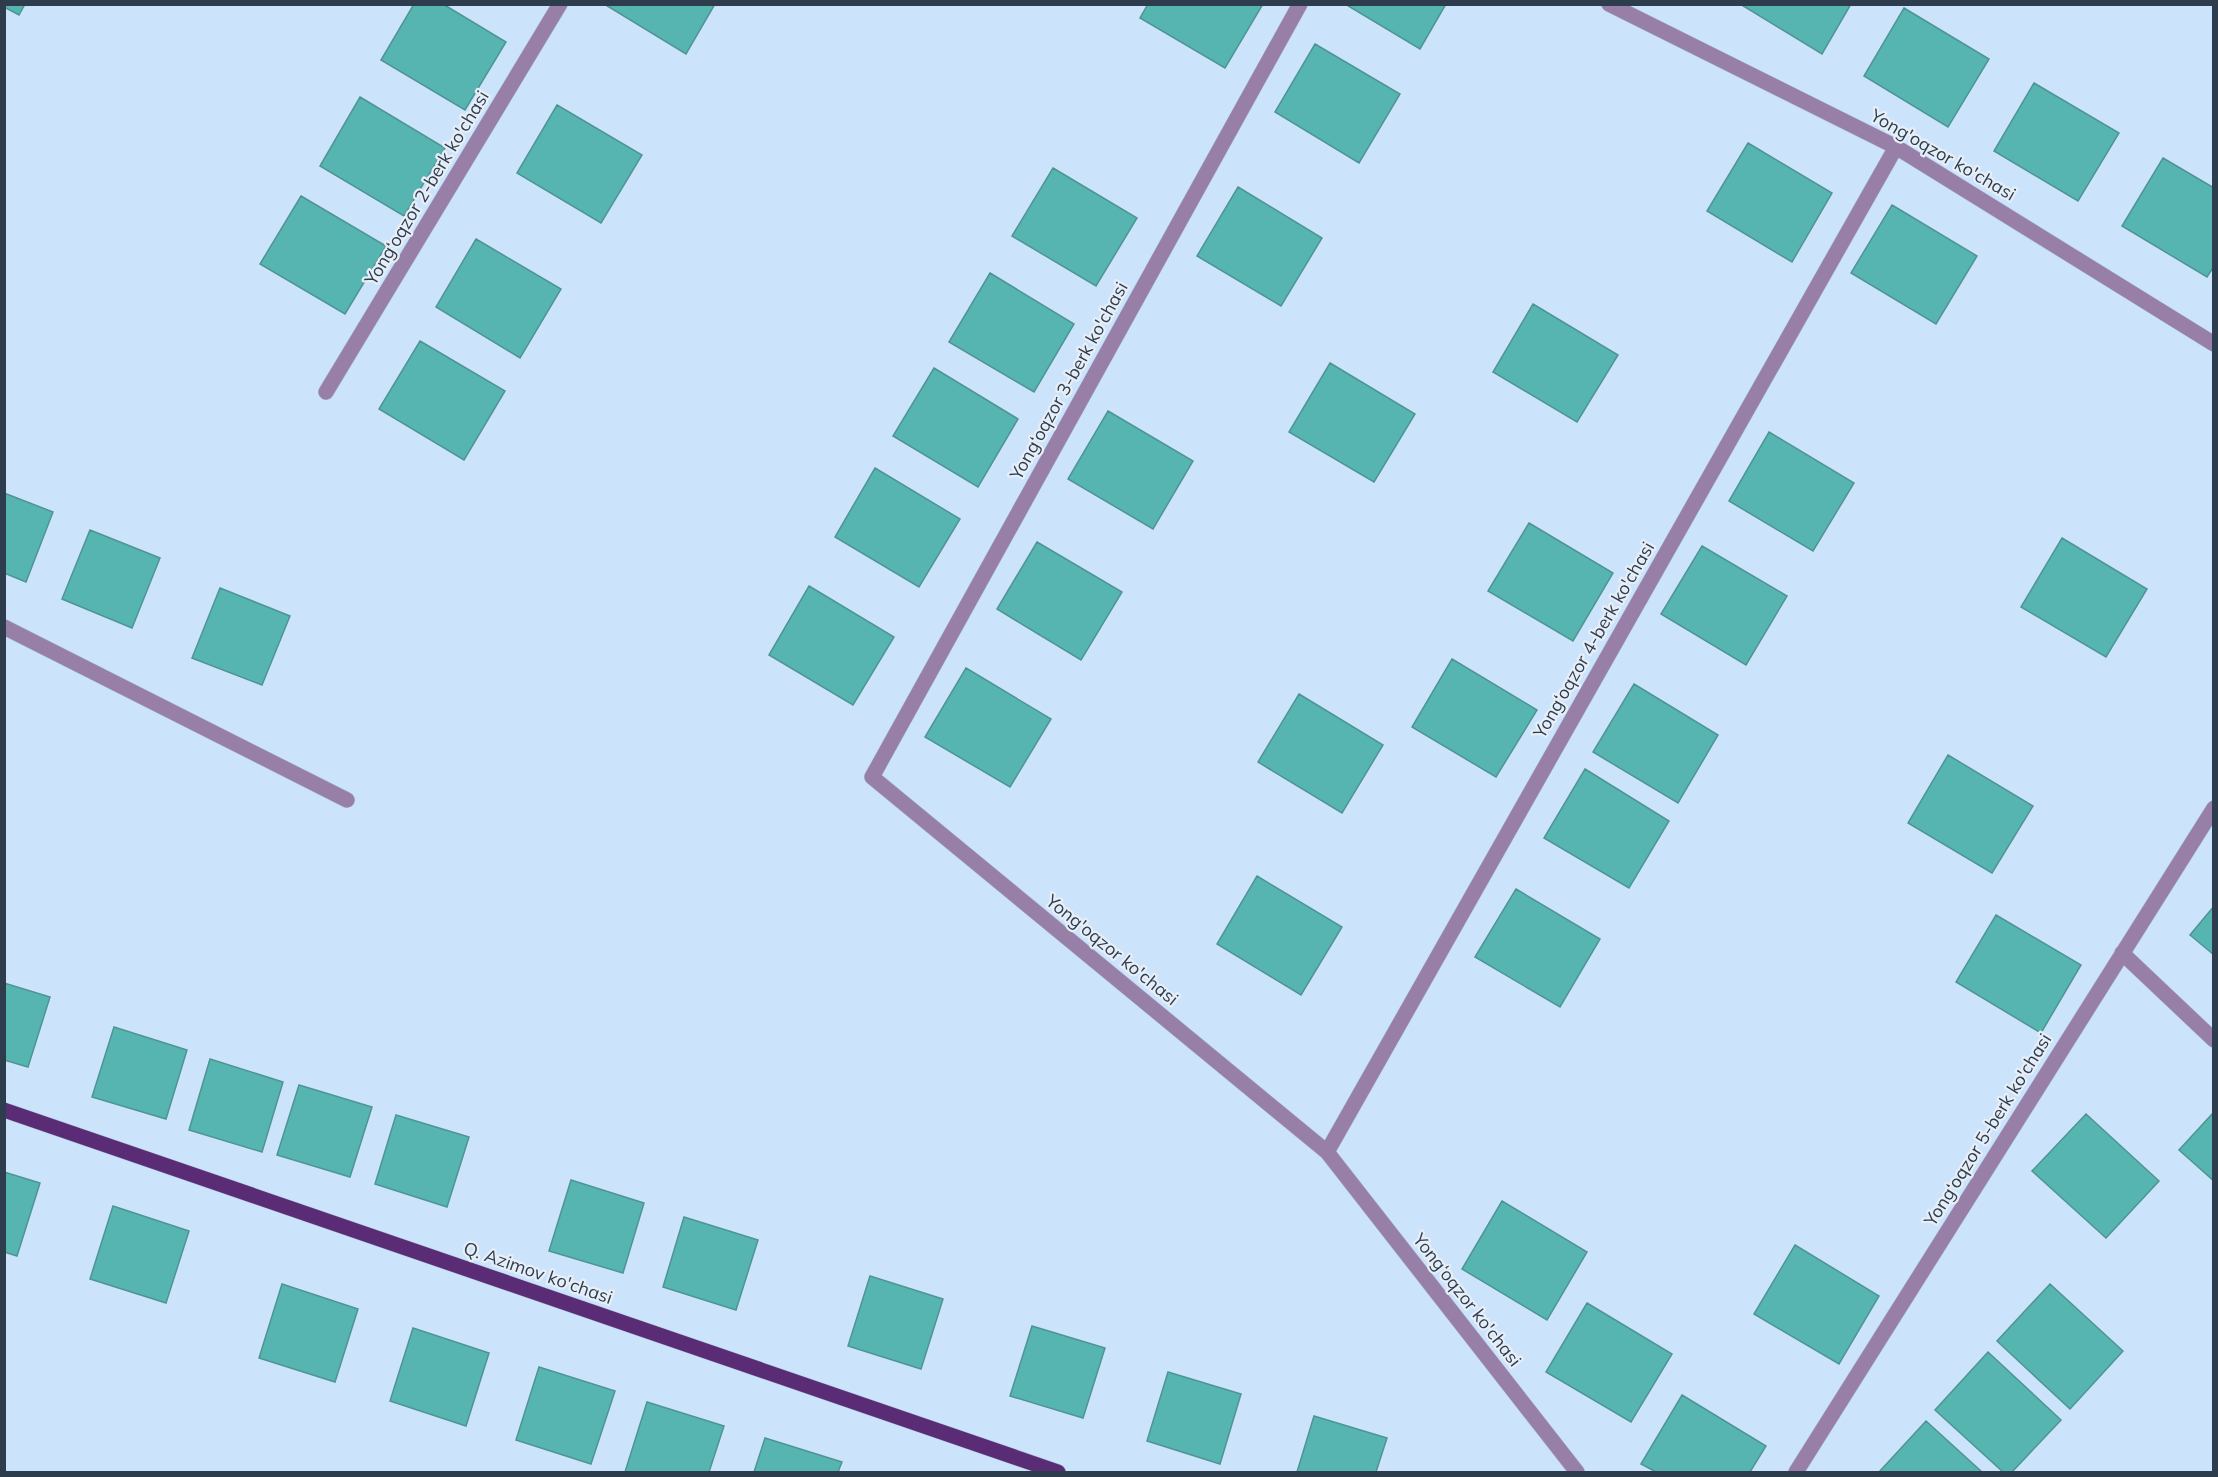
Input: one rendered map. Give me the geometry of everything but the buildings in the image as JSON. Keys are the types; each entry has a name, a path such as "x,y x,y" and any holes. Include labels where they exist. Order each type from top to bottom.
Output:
{"main road":[{"name":"Q. Azimov ko'chasi","path":"4,1110 1058,1473"}],"street":[{"name":"Yong‘oqzor 2-berk ko'chasi","path":"326,392 560,4"},
{"name":"Yong‘oqzor 3-berk ko'chasi","path":"872,777 1300,4"},
{"name":"Yong'oqzor ko'chasi","path":"1609,4 1896,147 2214,344"},
{"name":"Yong‘oqzor 4-berk ko'chasi","path":"1327,1152 1896,147"},
{"path":"4,627 347,800"},
{"name":"Yong'oqzor ko'chasi","path":"872,777 1327,1152"},
{"name":"Yong‘oqzor 5-berk ko'chasi","path":"1796,1473 2214,808"},
{"path":"2122,953 2214,1040"},
{"name":"Yong‘oqzor ko'chasi","path":"1327,1152 1577,1473"}]}
